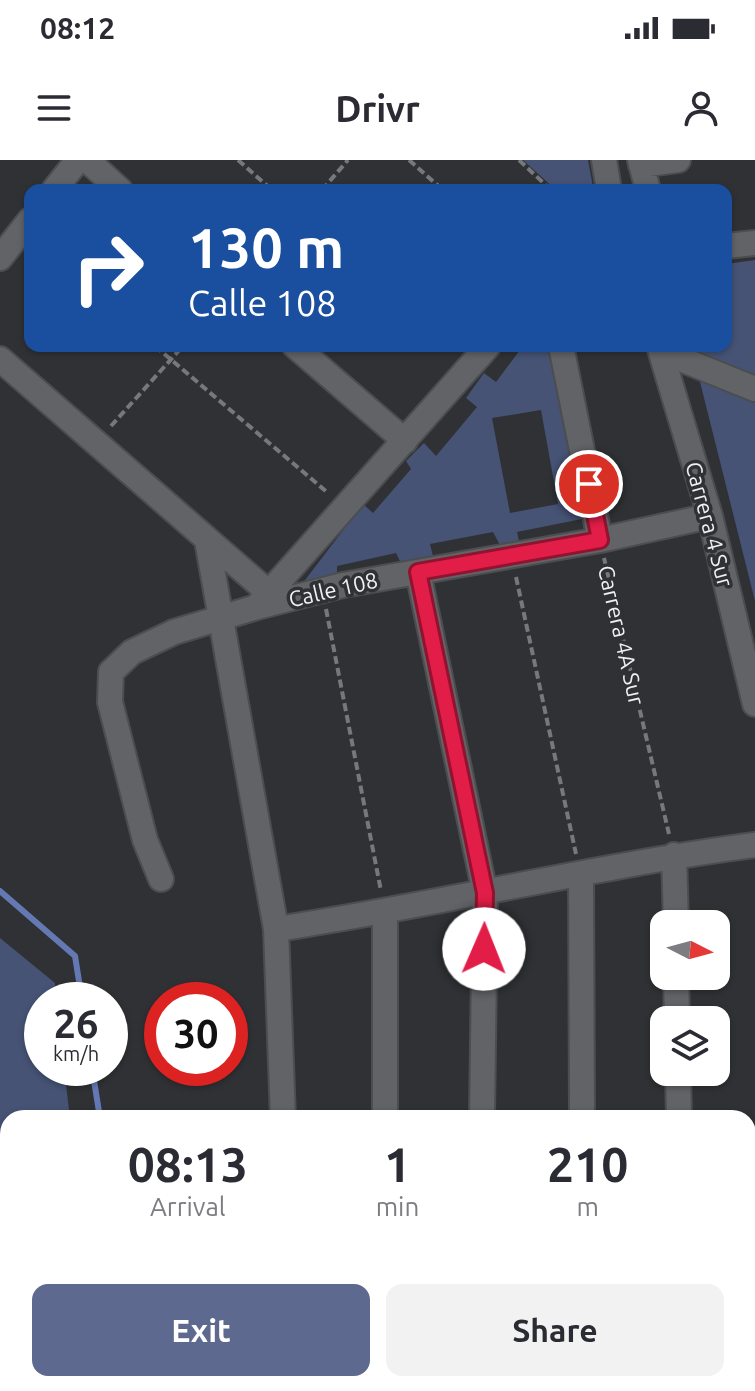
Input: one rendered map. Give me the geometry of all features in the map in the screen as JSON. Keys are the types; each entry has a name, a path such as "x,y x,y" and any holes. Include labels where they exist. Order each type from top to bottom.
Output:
{"street":[{"path":"59,184 78,160"},
{"path":"87,160 113,184"},
{"path":"604,160 608,184"},
{"path":"646,184 641,162 678,160"},
{"path":"0,258 24,228"},
{"path":"732,245 755,243"},
{"path":"302,352 405,441"},
{"path":"0,359 207,540 263,600 483,352"},
{"name":"Carrera 4A Sur","path":"562,352 600,540"},
{"name":"Carrera 4 Sur","path":"661,352 710,516 755,704"},
{"path":"667,352 755,389"},
{"name":"Calle 108","path":"161,879 145,840 110,702 111,672 132,652 174,632 222,618 263,600 600,540 710,516"},
{"path":"207,540 276,929 283,1110"},
{"path":"418,572 485,893 482,1110"},
{"path":"276,929 385,912 674,855 755,845"},
{"path":"674,855 676,910"},
{"path":"581,874 582,1110"},
{"path":"385,912 385,1110"},
{"path":"678,1086 679,1110"}],"path":[{"path":"238,160 265,184"},
{"path":"327,184 348,160"},
{"path":"409,160 436,184"},
{"path":"519,160 545,184"},
{"path":"162,352 345,508"},
{"path":"96,443 177,352"},
{"name":"Carrera 4A Sur","path":"600,540 674,855"},
{"path":"511,555 581,874"},
{"path":"323,591 385,912"}],"shaded area":[{"path":"523,160 588,160 592,184 549,184"},
{"path":"755,260 755,601 693,352 732,352 732,263"},
{"path":"518,352 571,352 607,514 517,532 519,541 500,545 493,532 430,544 433,556 401,563 396,553 337,566 337,579 299,588 363,504 373,513 411,469 406,461 424,443 436,456 477,407 466,398 484,373 496,382","holes":["541,410 558,504 510,513 492,418"]},
{"path":"0,938 54,982 24,982 24,1086 66,1086 69,1110 0,1110"}],"waterway":[{"path":"0,891 75,956 79,982"},
{"path":"95,1086 99,1110"}],"route":[{"path":"484,949 485,893 418,572 600,540 589,484"}]}
